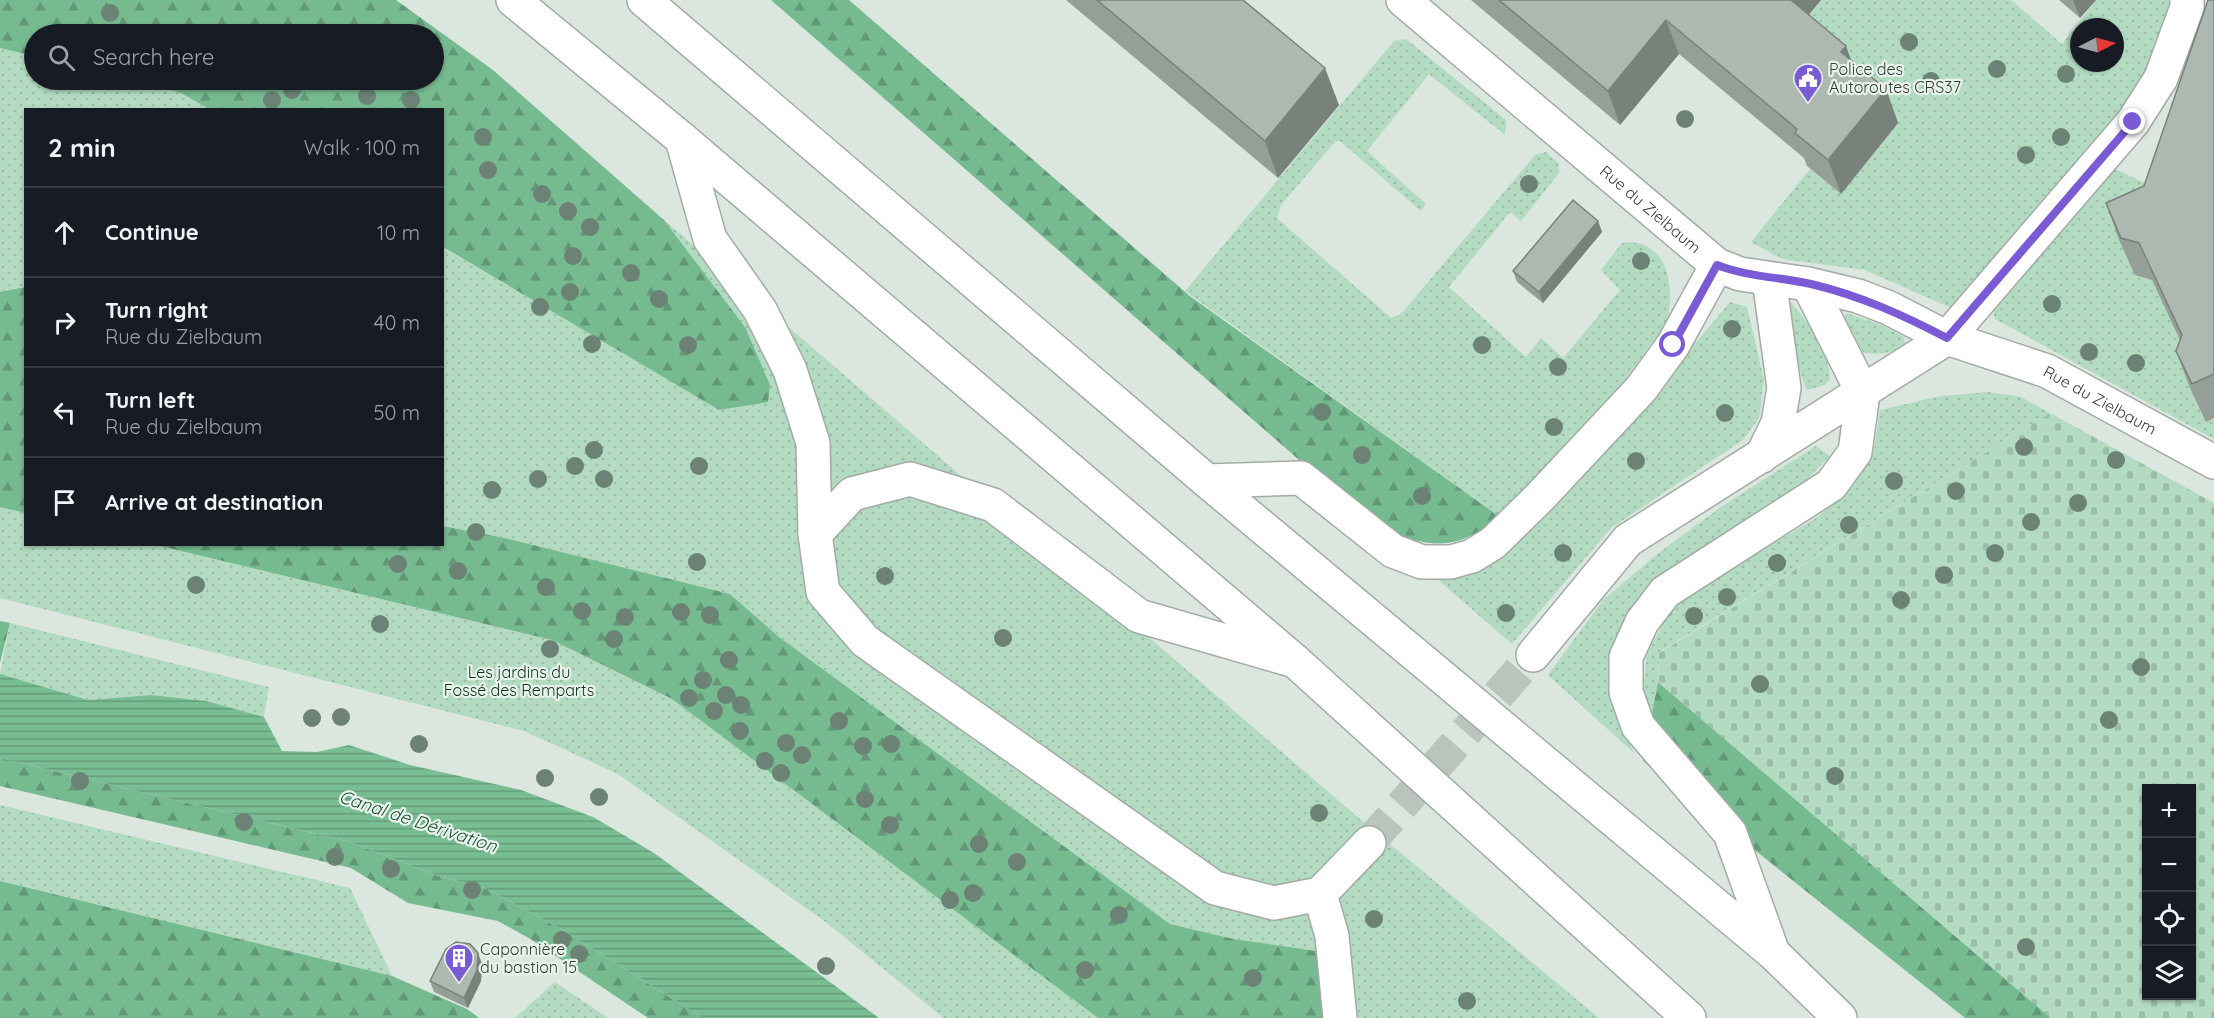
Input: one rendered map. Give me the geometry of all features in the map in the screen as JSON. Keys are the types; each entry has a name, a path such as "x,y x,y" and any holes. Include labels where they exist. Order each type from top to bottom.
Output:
{"main road":[{"path":"513,0 682,139 1295,661 1689,1018"},
{"path":"644,0 1207,482 1773,953 1840,1018"},
{"path":"1533,655 1628,540 1947,338 2133,122 2161,78 2187,7 2187,0"},
{"name":"Rue du Zielbaum","path":"1415,10 1717,265 1740,274 1808,284 1879,304 1947,338 2047,371 2214,462"},
{"path":"682,139 710,239 760,310 790,370 813,443 815,534 823,592 865,641 1215,888 1274,903 1320,894 1368,843"},
{"path":"1207,482 1301,478 1393,551 1422,562 1451,562 1472,556 1493,543 1539,498 1641,389 1673,345 1717,265"},
{"path":"1762,456 1778,423 1784,387 1770,279"},
{"path":"1773,953 1730,833 1638,726 1626,693 1626,657 1642,622 1665,592 1831,485 1855,452 1863,393 1808,284"},
{"path":"815,534 852,494 909,478 993,505 1139,616 1295,661"},
{"path":"1320,894 1332,936 1340,1018"}],"green space":[{"path":"0,0 396,0 429,24 24,24 24,54 0,48"},
{"path":"771,0 849,0 1191,297 1500,517 1469,536 1444,543 1417,541 1382,532"},
{"path":"1821,0 2011,0 2062,44 2070,34 2070,72 2124,72 2124,18 2082,18 2096,0 2172,0 2143,76 2120,116 1960,312 1865,270 1782,259 1751,242 1810,169 1841,194 1797,29"},
{"path":"444,35 493,70 664,220 745,327 770,385 768,402 719,410 444,248 444,108 207,108 179,92 170,90 444,90"},
{"path":"1406,39 1506,120 1505,135 1429,74 1367,151 1426,204 1421,211 1340,141 1335,142 1281,205 1277,218 1391,318 1402,313 1535,155 1546,152 1558,163 1559,173 1521,221 1510,212 1449,287 1526,357 1541,338 1563,358 1620,290 1601,270 1622,243 1639,243 1653,251 1661,259 1669,281 1668,315 1659,334 1595,417 1500,517 1185,291 1394,41"},
{"path":"0,48 24,54 24,90 170,90 179,92 207,108 24,108 24,287 0,292"},
{"path":"2111,167 2170,195 2135,275 2152,280 2196,372 2190,388 2206,421 2214,418 2214,439 1995,319 1992,307"},
{"path":"664,220 1354,814 1599,1018 1323,1018 1316,951 1234,939 1170,924 779,637 730,594 505,538 444,526 444,248 719,410 745,327"},
{"path":"24,287 24,513 0,507 0,292"},
{"path":"1730,302 1747,307 1764,380 1759,418 1743,440 1611,528 1512,644 1436,578 1468,576 1502,554 1574,487"},
{"path":"1784,303 1791,303 1798,311 1822,349 1830,379 1825,385 1807,390 1794,348"},
{"path":"1846,313 1879,324 1904,337 1905,345 1885,353 1863,352 1844,318"},
{"path":"1988,392 2021,397 2050,413 1659,652 1658,682 1651,719 1643,689 1647,654 1664,621 1685,596 1818,517 1852,485 1874,450 1880,410 1941,396"},
{"path":"2050,413 2214,503 2214,1018 2051,1018 1658,682 1659,653"},
{"path":"1816,446 1830,456 1802,484 1671,570 1619,720 1634,753 1548,675 1603,600 1660,552 1721,507"},
{"name":"Les jardins du Fossé des Remparts","path":"0,507 24,513 24,546 160,546 552,640 672,699 1098,1018 944,1018 827,923 618,774 524,731 0,598"},
{"path":"444,526 505,538 730,594 779,637 1170,924 1234,939 1316,951 1323,1018 1098,1018 672,699 552,640 160,546 444,546"},
{"path":"0,621 10,623 0,663"},
{"path":"10,623 269,687 264,717 206,701 151,695 88,700 0,674"},
{"path":"1658,682 2051,1018 1965,1018 1643,761"},
{"path":"0,758 350,842 435,875 485,888 563,930 703,1018 648,1018 532,940 498,921 408,903 351,868 0,786"},
{"path":"0,805 350,888 392,976 0,881"},
{"path":"0,881 392,976 467,1009 479,1018 0,1018"},
{"path":"555,982 608,1018 515,1018"}],"water":[{"name":"Canal de Dérivation","path":"0,674 88,700 151,695 206,701 264,717 282,751 317,752 349,745 410,765 521,790 593,817 654,853 879,1018 703,1018 563,930 485,888 435,875 350,842 0,758"}],"building":[{"path":"1097,0 1243,0 1325,68 1265,141"},
{"path":"1499,0 1791,0 1846,46 1841,52 1886,89 1828,160 1795,133 1797,129 1666,20 1608,91"},
{"path":"2208,0 2214,0 2214,374 2192,384 2176,351 2182,335 2139,243 2121,238 2106,203 2144,186"},
{"path":"1573,200 1598,221 1539,292 1513,271"},
{"name":"Caponnière du bastion 15","path":"456,942 470,944 478,953 477,970 464,998 430,981 446,949"}],"tunnel":[{"path":"1369,843 1533,655"}],"place":[{"name":"Police des Autoroutes CRS37","path":"1808,104"},
{"name":"Caponnière du bastion 15","path":"459,984"}],"route":[{"path":"1673,345 1717,265 1740,274 1808,284 1858,296 1889,308 1947,338 2133,122"}]}
